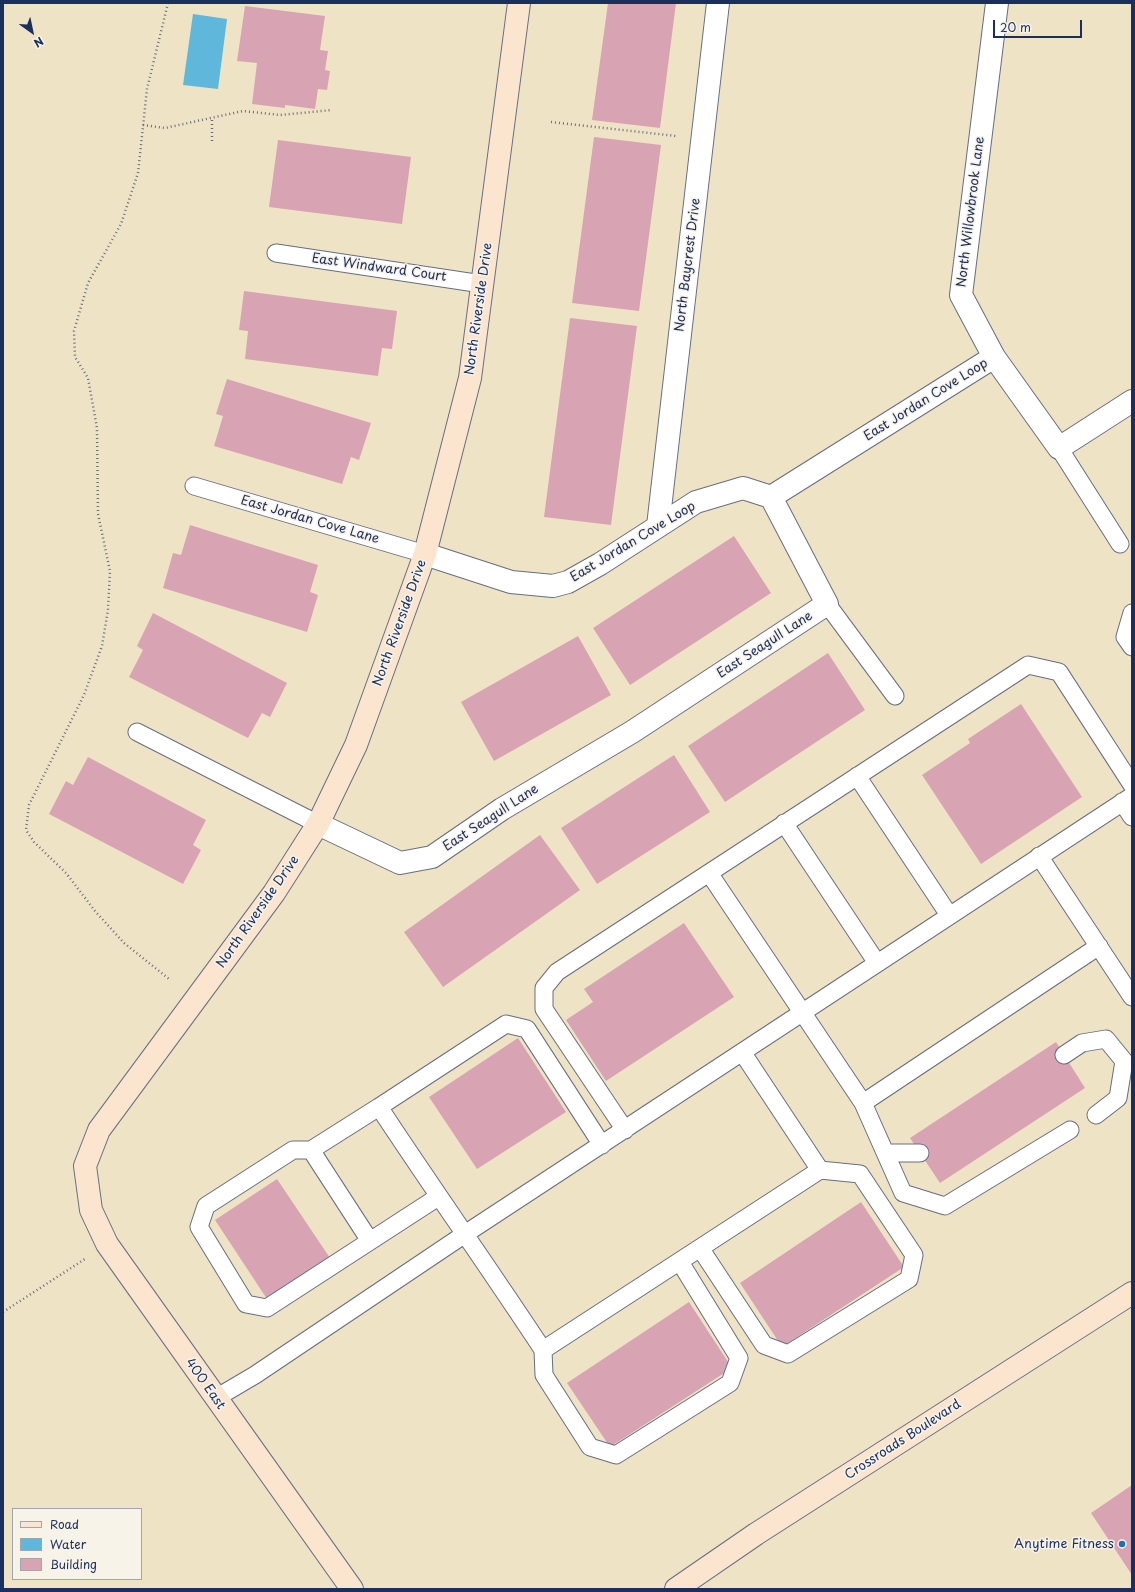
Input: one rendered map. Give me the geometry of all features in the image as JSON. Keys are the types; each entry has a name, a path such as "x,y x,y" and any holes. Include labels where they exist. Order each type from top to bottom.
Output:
{"street":[{"name":"North Riverside Drive","path":"85,1166 99,1130 274,893 318,824 356,745 425,554 470,378 519,3"},
{"name":"North Baycrest Drive","path":"658,526 718,3"},
{"name":"North Willowbrook Lane","path":"997,3 961,295 994,357 1059,448"},
{"name":"East Jordan Cove Loop","path":"425,554 511,582 554,586 568,582 600,564 696,502 743,488 771,497 994,357"},
{"path":"1059,448 1132,400"},
{"path":"771,497 827,604"},
{"name":"East Seagull Lane","path":"318,824 400,863 432,856 502,809 632,732 827,604"},
{"name":"400 East","path":"85,1166 91,1210 107,1244 352,1589"},
{"name":"Crossroads Boulevard","path":"676,1589 756,1534 1132,1293"}],"lane":[{"name":"East Windward Court","path":"276,253 482,284"},
{"name":"North Willowbrook Lane","path":"1059,448 1120,544"},
{"name":"East Jordan Cove Lane","path":"194,486 425,554"},
{"path":"827,604 894,696"},
{"path":"1132,614 1125,637 1132,647"},
{"path":"625,1130 544,1009 544,988 557,972 1028,665 1059,672 1132,785"},
{"name":"East Seagull Lane","path":"136,732 318,824"},
{"path":"857,776 949,915"},
{"path":"216,1398 1127,799 1132,817"},
{"path":"784,823 877,963"},
{"path":"1039,856 1099,946 1127,978 1132,997"},
{"path":"709,873 863,1103 903,1193 945,1206 1070,1130"},
{"path":"863,1103 1099,946"},
{"path":"438,1197 267,1308 246,1304 199,1227 206,1206 293,1150 311,1150 506,1024 527,1029 602,1145"},
{"path":"1064,1055 1082,1043 1106,1039 1124,1061 1118,1098 1096,1115"},
{"path":"742,1052 820,1170"},
{"path":"379,1107 438,1197 466,1234 543,1350 544,1375 590,1447 616,1455 730,1383 740,1358 680,1262"},
{"path":"311,1150 370,1241"},
{"path":"886,1154 920,1153"},
{"path":"543,1350 820,1170 860,1174 914,1255 910,1279 788,1354 764,1345 700,1248"}],"path":[{"path":"168,3 147,89 138,173 121,224 88,283 74,331 75,357 88,378 97,428 98,514 110,571 105,632 102,646 84,695 29,805 26,830 34,842 66,873 95,911 124,943 169,980"},
{"path":"143,125 165,128 212,119 243,111 280,115 332,110"},
{"path":"212,119 212,141"},
{"path":"550,122 676,136"},
{"path":"3,1312 107,1244"}],"water":[{"path":"193,14 227,19 218,89 183,85"}],"building":[{"path":"608,3 676,3 660,128 592,120"},
{"path":"245,6 325,16 320,50 328,51 325,70 330,71 327,90 318,89 315,109 285,105 285,108 252,104 257,63 237,61"},
{"path":"594,137 661,145 639,311 572,303"},
{"path":"278,140 411,157 402,224 269,207"},
{"path":"244,291 397,311 392,349 382,348 378,376 245,359 248,331 239,330"},
{"path":"570,318 637,326 611,525 544,517"},
{"path":"227,379 371,423 359,460 351,457 342,484 214,446 223,416 216,414"},
{"path":"190,525 318,565 310,592 318,595 307,632 163,588 173,553 181,555"},
{"path":"734,536 771,593 630,685 593,628"},
{"path":"153,613 287,683 270,717 262,713 248,738 129,677 143,650 137,646"},
{"path":"578,636 611,695 494,761 461,702"},
{"path":"828,653 865,710 725,802 688,746"},
{"path":"1021,704 1082,797 981,864 922,775 970,743 968,739"},
{"path":"674,755 710,812 597,884 561,828"},
{"path":"88,757 206,820 193,845 201,850 183,884 49,814 66,781 73,785"},
{"path":"540,835 580,890 443,987 404,932"},
{"path":"684,923 734,997 606,1081 566,1020 593,1002 584,989"},
{"path":"518,1038 566,1112 477,1169 429,1097"},
{"path":"1056,1042 1085,1088 940,1183 910,1138"},
{"path":"277,1179 332,1261 269,1302 215,1220"},
{"path":"861,1202 904,1267 782,1347 740,1283"},
{"path":"689,1302 732,1368 610,1447 567,1383"},
{"name":"Anytime Fitness","path":"1132,1485 1132,1575 1091,1513"}],"place":[{"name":"Anytime Fitness","path":"1122,1544"}]}
